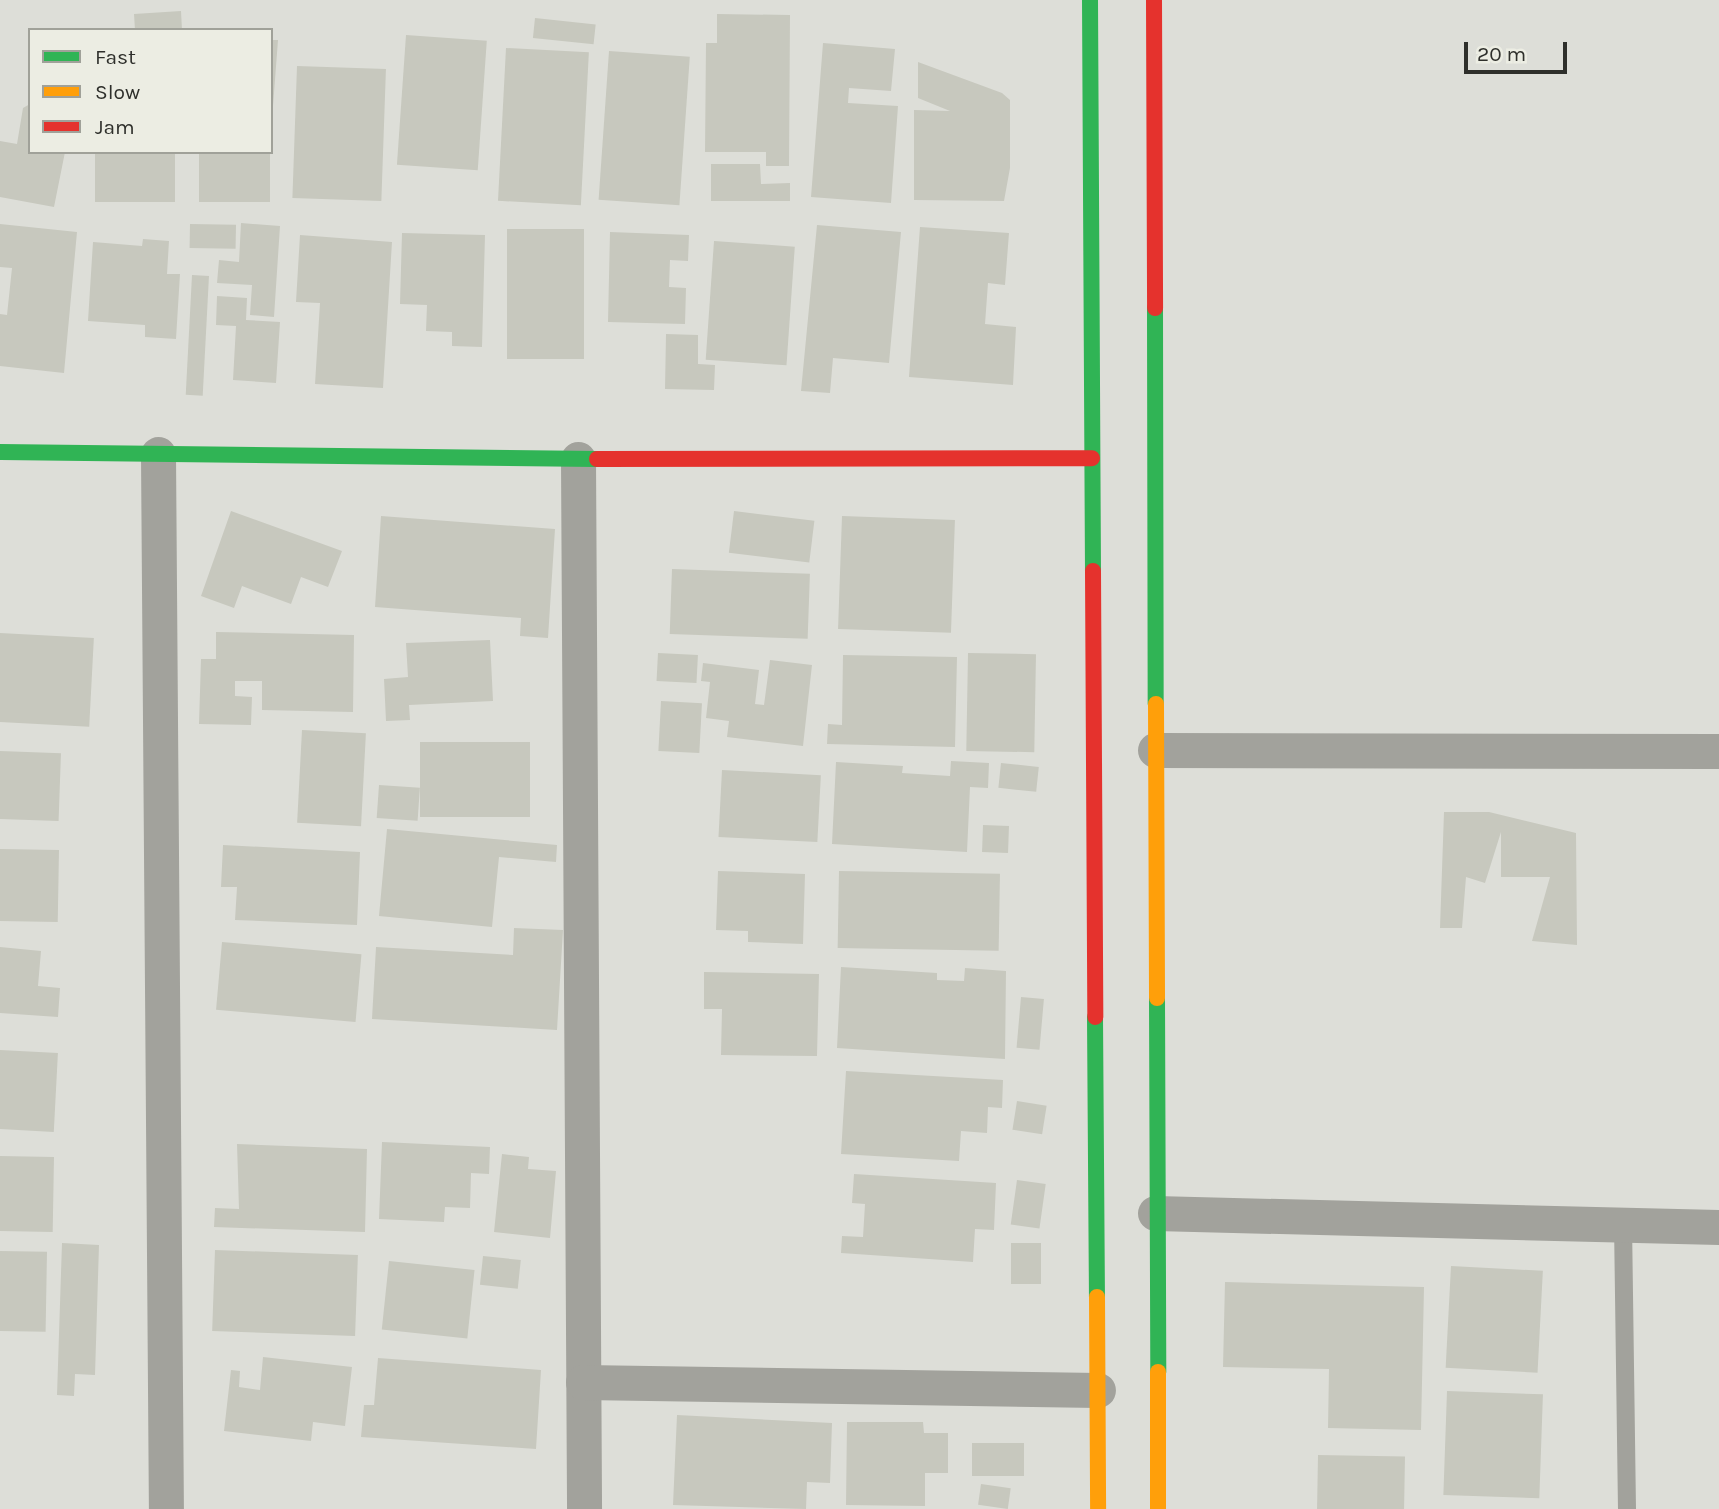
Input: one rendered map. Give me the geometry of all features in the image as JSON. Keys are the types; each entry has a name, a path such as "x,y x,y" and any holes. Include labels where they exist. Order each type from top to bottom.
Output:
{"street":[{"path":"1090,0 1098,1509"},
{"path":"1154,0 1155,1213 1158,1509"},
{"path":"0,452 578,459 1092,458"},
{"path":"158,454 166,1509"},
{"path":"578,459 584,1509"},
{"path":"1155,750 1719,751"},
{"path":"1155,1213 1719,1227"},
{"path":"583,1382 1098,1391"},
{"path":"1098,1485 1105,1509"}],"lane":[{"path":"1623,1223 1627,1509"}],"building":[{"path":"181,11 182,28 135,28 134,14"},
{"path":"717,14 790,15 789,166 766,166 766,152 705,152 706,43 717,43"},
{"path":"535,18 596,24 594,44 533,38"},
{"path":"406,35 487,41 478,170 397,165"},
{"path":"273,40 278,40 273,106"},
{"path":"823,43 895,49 891,91 849,88 848,103 898,106 891,203 811,197"},
{"path":"506,48 589,52 581,205 498,201"},
{"path":"609,51 690,57 679,205 599,200"},
{"path":"918,62 1002,93 1010,100 1010,168 1004,201 914,200 914,110 950,111 918,98"},
{"path":"297,66 386,69 381,201 292,198"},
{"path":"28,105 28,154 65,154 54,207 0,197 0,141 17,144 23,108"},
{"path":"95,154 175,154 175,202 95,202"},
{"path":"199,154 270,154 270,202 199,202"},
{"path":"711,164 760,164 761,184 790,183 790,201 711,201"},
{"path":"241,223 280,226 274,317 250,315 252,285 217,283 219,260 239,262"},
{"path":"0,224 77,232 64,373 0,366 0,314 7,315 12,268 0,267"},
{"path":"190,224 236,225 236,249 190,248"},
{"path":"817,225 901,232 889,363 833,358 830,393 801,391"},
{"path":"920,227 1009,233 1005,285 988,283 985,324 1016,327 1013,385 909,377"},
{"path":"507,229 584,229 584,359 507,359"},
{"path":"610,232 689,235 688,261 670,260 669,287 686,288 685,324 608,322"},
{"path":"402,233 485,235 482,347 452,346 452,332 426,331 427,305 400,304"},
{"path":"300,235 392,242 383,388 315,384 320,303 296,302"},
{"path":"143,239 169,241 167,274 180,274 176,339 145,337 145,325 88,321 93,242 142,246"},
{"path":"714,241 795,247 787,365 706,360"},
{"path":"192,275 209,276 203,396 186,395"},
{"path":"217,296 247,298 246,320 280,322 276,383 233,380 236,326 216,325"},
{"path":"666,334 698,335 698,364 715,365 714,390 665,389"},
{"path":"231,511 342,551 328,587 301,577 291,604 242,586 234,608 201,596"},
{"path":"734,511 814,521 809,563 729,553"},
{"path":"381,516 555,529 548,638 520,636 521,618 375,607"},
{"path":"842,516 955,520 951,633 838,629"},
{"path":"672,569 810,574 808,639 670,634"},
{"path":"216,632 354,635 353,712 262,710 262,681 235,681 235,696 252,697 251,725 199,724 201,659 216,659"},
{"path":"0,633 94,638 89,727 0,722"},
{"path":"490,640 493,701 409,705 410,720 386,721 384,679 408,677 406,643"},
{"path":"658,653 698,655 696,683 657,681"},
{"path":"968,653 1036,654 1034,752 966,751"},
{"path":"843,655 957,657 955,747 827,744 828,724 842,725"},
{"path":"770,660 812,665 803,746 727,737 729,721 706,718 710,682 701,681 703,663 759,670 755,704 764,705"},
{"path":"661,701 702,703 699,753 658,751"},
{"path":"302,730 366,733 361,826 297,823"},
{"path":"420,742 530,742 530,817 420,817"},
{"path":"0,751 61,753 59,821 0,819"},
{"path":"951,761 989,763 988,788 970,787 967,852 832,844 836,762 903,766 902,773 950,776"},
{"path":"1001,763 1039,767 1036,792 998,788"},
{"path":"722,770 821,775 817,842 718,837"},
{"path":"379,785 420,788 418,821 377,818"},
{"path":"1444,812 1489,812 1576,833 1577,945 1532,941 1550,877 1501,877 1501,832 1485,883 1466,877 1462,928 1440,928"},
{"path":"983,825 1009,826 1008,853 982,852"},
{"path":"387,829 557,845 556,862 499,857 492,927 379,916"},
{"path":"223,845 360,852 357,925 235,920 237,887 221,887"},
{"path":"0,849 59,850 58,922 0,921"},
{"path":"718,871 805,874 803,944 748,942 748,931 716,930"},
{"path":"839,871 1000,874 999,951 838,948"},
{"path":"514,928 563,930 557,1030 372,1019 376,947 513,955"},
{"path":"222,942 361,954 356,1022 216,1010"},
{"path":"0,947 41,951 38,986 60,988 58,1017 0,1013"},
{"path":"841,967 937,973 937,980 964,981 965,968 1006,971 1005,1059 837,1048"},
{"path":"704,972 819,974 817,1056 721,1055 722,1009 704,1009"},
{"path":"1021,997 1044,999 1039,1050 1017,1048"},
{"path":"0,1050 58,1053 54,1132 0,1129"},
{"path":"846,1071 1003,1080 1002,1108 988,1107 987,1133 961,1131 959,1161 841,1154"},
{"path":"1017,1101 1047,1106 1042,1134 1012,1130"},
{"path":"382,1142 490,1147 489,1174 471,1173 470,1208 445,1207 444,1222 379,1219"},
{"path":"237,1144 367,1149 365,1232 214,1227 215,1208 239,1209"},
{"path":"502,1154 529,1157 528,1169 556,1171 550,1238 494,1232"},
{"path":"0,1156 54,1157 53,1232 0,1231"},
{"path":"854,1174 996,1183 994,1230 975,1229 973,1262 841,1253 842,1236 863,1237 865,1204 852,1203"},
{"path":"1017,1180 1046,1184 1039,1229 1011,1225"},
{"path":"62,1243 99,1245 95,1375 75,1374 74,1396 57,1395"},
{"path":"1011,1243 1041,1243 1041,1284 1011,1284"},
{"path":"215,1250 358,1255 355,1336 212,1331"},
{"path":"0,1251 47,1252 46,1332 0,1331"},
{"path":"483,1256 521,1260 518,1289 480,1285"},
{"path":"389,1261 475,1270 467,1339 382,1330"},
{"path":"1451,1266 1543,1271 1538,1373 1446,1368"},
{"path":"1225,1282 1424,1287 1421,1430 1328,1428 1329,1369 1223,1367"},
{"path":"263,1357 352,1367 345,1426 313,1422 311,1441 224,1431 231,1370 240,1371 239,1387 260,1390"},
{"path":"378,1358 541,1370 536,1449 361,1437 364,1405 374,1405"},
{"path":"1447,1391 1543,1394 1539,1498 1443,1495"},
{"path":"677,1415 832,1423 830,1483 807,1482 806,1509 673,1505"},
{"path":"847,1422 923,1422 924,1433 948,1433 948,1473 925,1473 925,1506 846,1505"},
{"path":"972,1443 1024,1443 1024,1476 972,1476"},
{"path":"1318,1455 1405,1457 1404,1509 1317,1509"},
{"path":"981,1484 1011,1488 1008,1509 978,1505"}],"traffic: fast":[{"path":"1090,0 1093,571"},
{"path":"1155,308 1156,704"},
{"path":"0,452 597,459"},
{"path":"1157,998 1158,1372"},
{"path":"1095,1017 1097,1297"}],"traffic: slow":[{"path":"1156,704 1157,998"},
{"path":"1097,1297 1098,1509"},
{"path":"1158,1372 1158,1509"}],"traffic: jam":[{"path":"1154,0 1155,308"},
{"path":"597,459 1092,458"},
{"path":"1093,571 1095,1017"}]}
